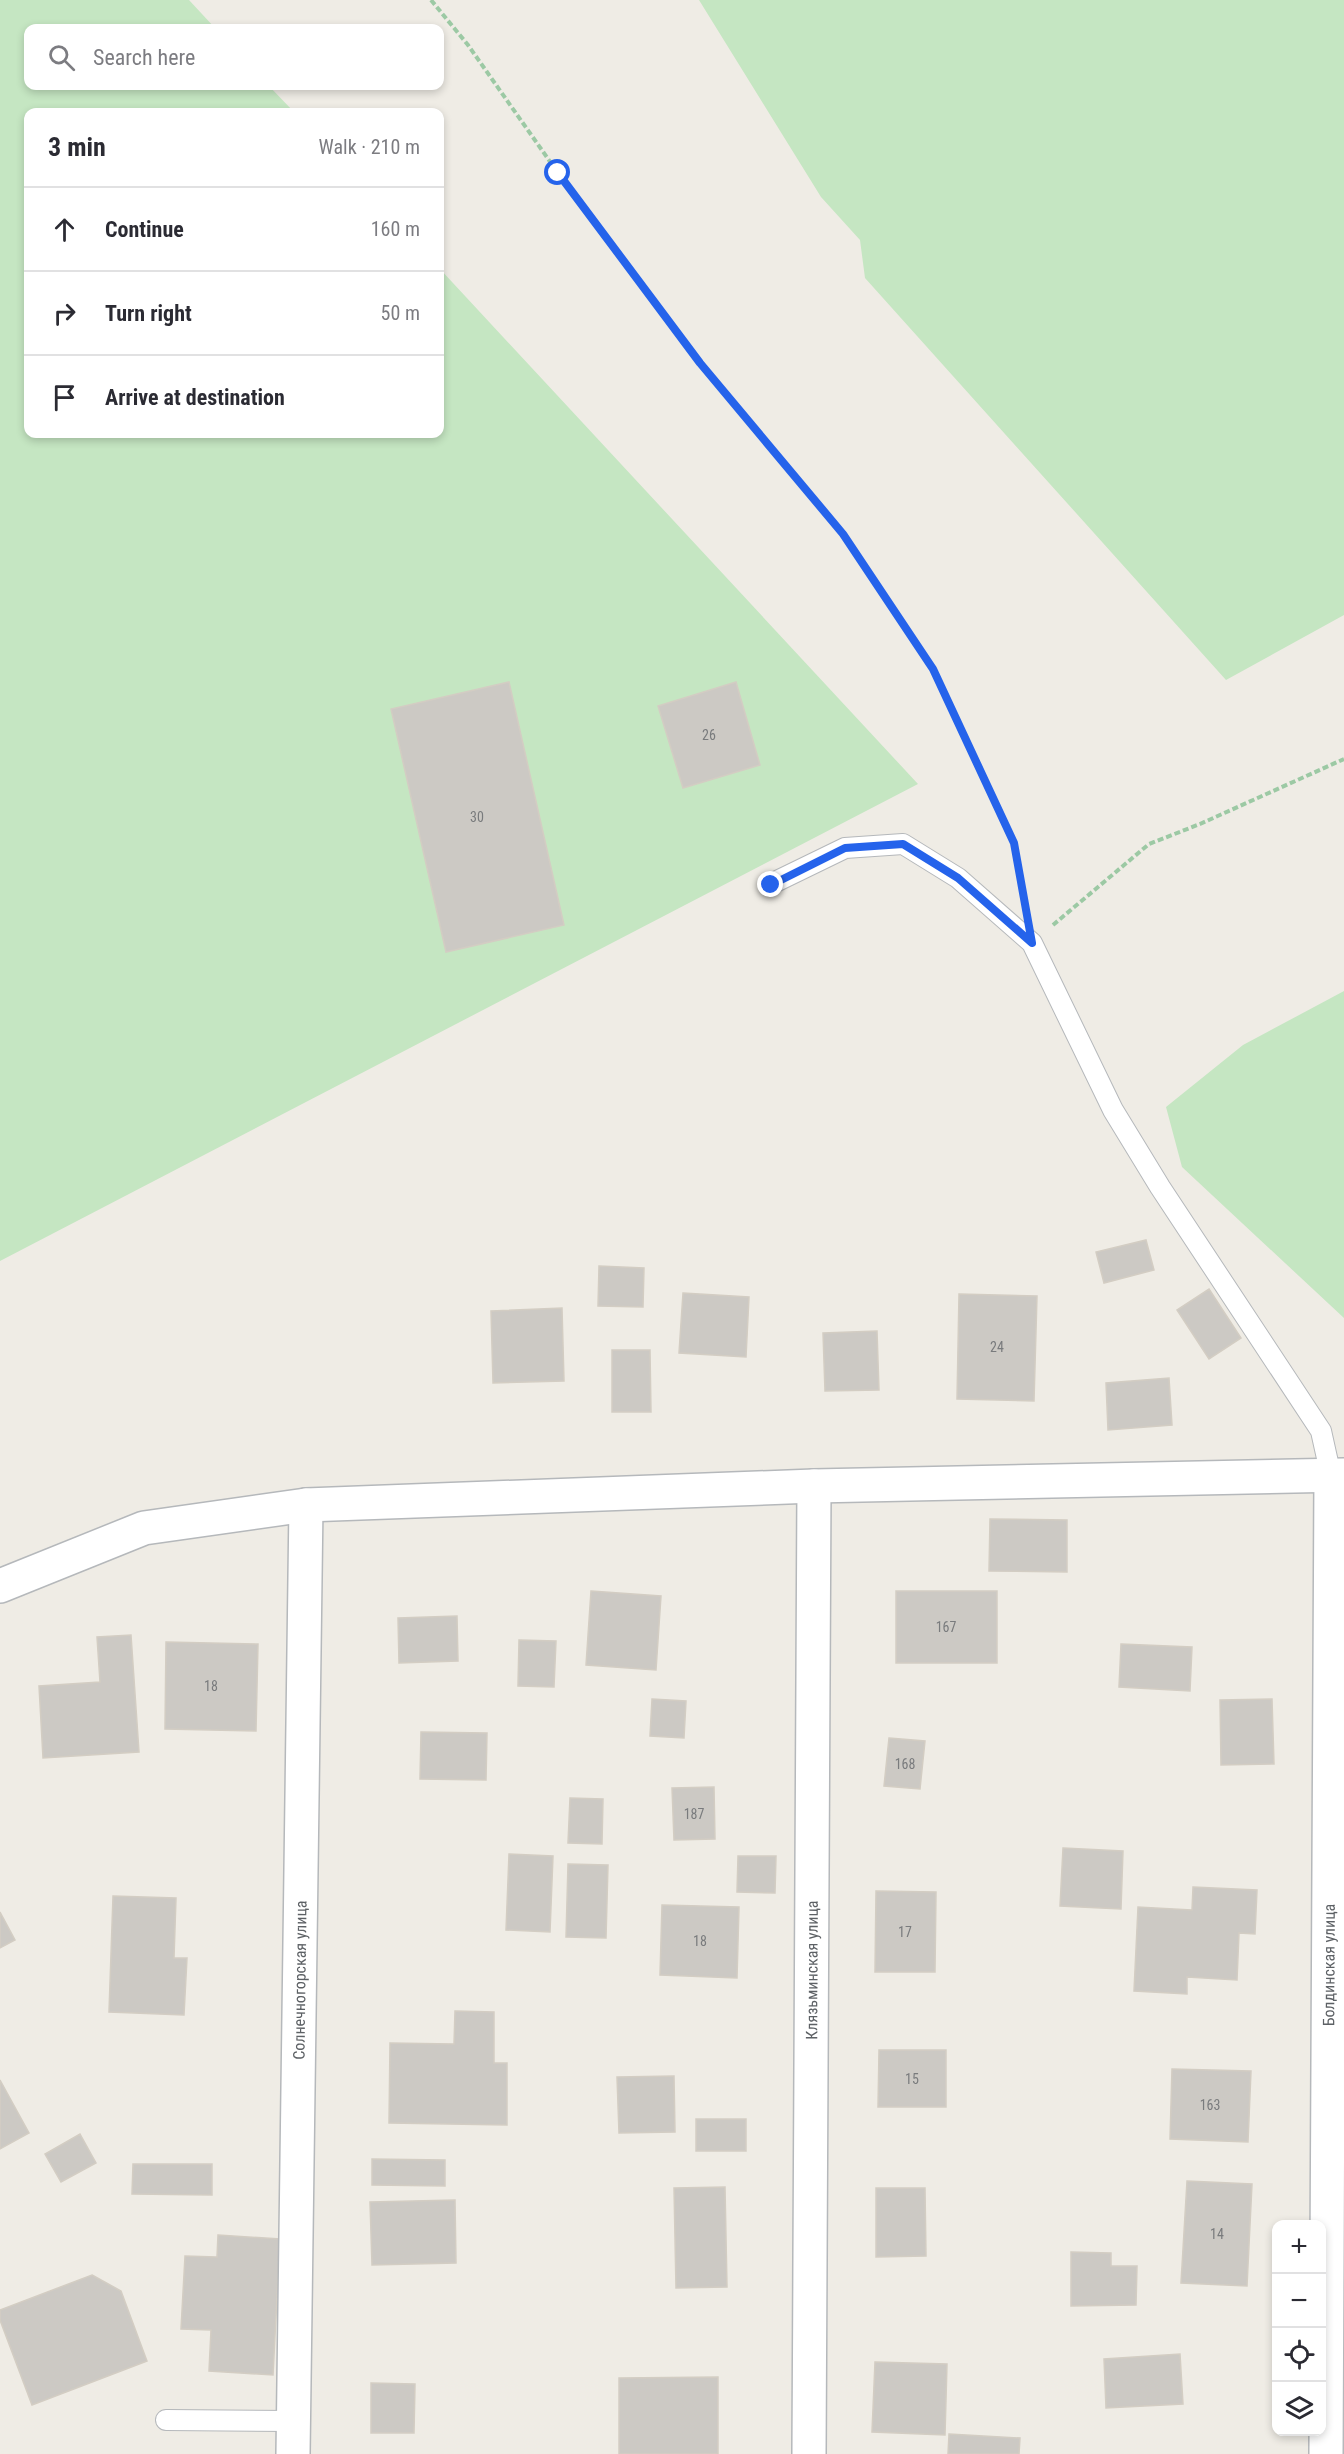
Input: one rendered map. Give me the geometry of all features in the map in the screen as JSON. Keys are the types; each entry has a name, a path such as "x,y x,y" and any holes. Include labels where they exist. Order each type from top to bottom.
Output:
{"street":[{"path":"0,1586 144,1528 306,1505 814,1486 1338,1476"},
{"name":"Болдинская улица","path":"1326,2454 1338,1476"},
{"name":"Клязьминская улица","path":"809,2454 814,1486"},
{"name":"Солнечногорская улица","path":"293,2454 306,1505"}],"lane":[{"path":"771,885 845,848 903,844 958,878 1032,943 1113,1110 1160,1187 1321,1431 1338,1476"},
{"path":"166,2420 294,2421"}],"path":[{"path":"431,0 468,45 558,173 700,363 843,534 933,669 1014,843 1032,943"},
{"path":"1032,943 1149,844 1200,824 1344,759"}],"green space":[{"path":"0,0 189,0 211,24 24,24 24,90 273,90 290,108 24,108 24,438 444,438 444,273 918,784 0,1261"},
{"path":"699,0 1344,0 1344,615 1226,680 865,278 860,240 821,197"},
{"path":"1344,991 1344,1318 1182,1167 1166,1107 1243,1045"}],"building":[{"path":"509,682 564,925 446,952 391,709"},
{"path":"736,682 760,765 683,788 658,706"},
{"path":"1146,1240 1154,1270 1104,1283 1096,1252"},
{"path":"599,1266 644,1268 643,1307 598,1306"},
{"path":"1209,1289 1241,1338 1209,1359 1177,1310"},
{"path":"683,1293 749,1297 746,1357 679,1353"},
{"path":"959,1294 1037,1296 1034,1401 957,1399"},
{"path":"562,1308 564,1381 493,1383 491,1311"},
{"path":"877,1331 879,1390 825,1391 823,1333"},
{"path":"612,1350 650,1350 651,1412 612,1412"},
{"path":"1169,1378 1172,1425 1108,1430 1106,1383"},
{"path":"990,1519 1067,1520 1067,1572 989,1571"},
{"path":"591,1591 661,1596 656,1670 586,1665"},
{"path":"896,1591 997,1591 997,1663 896,1663"},
{"path":"457,1616 458,1661 399,1663 398,1618"},
{"path":"131,1635 139,1752 43,1758 39,1686 100,1682 97,1637"},
{"path":"519,1640 556,1641 554,1687 518,1686"},
{"path":"166,1642 258,1644 256,1731 165,1729"},
{"path":"1121,1644 1192,1647 1190,1691 1119,1687"},
{"path":"652,1699 686,1701 684,1738 650,1736"},
{"path":"1272,1699 1274,1764 1221,1765 1220,1700"},
{"path":"421,1732 487,1733 486,1780 420,1779"},
{"path":"889,1738 925,1741 920,1789 884,1786"},
{"path":"714,1787 715,1839 674,1840 672,1788"},
{"path":"570,1798 603,1799 602,1844 568,1843"},
{"path":"1063,1848 1123,1851 1121,1909 1060,1906"},
{"path":"509,1854 553,1856 550,1932 506,1930"},
{"path":"738,1856 776,1856 775,1893 737,1892"},
{"path":"568,1864 608,1865 606,1938 566,1937"},
{"path":"1193,1887 1257,1890 1255,1934 1239,1933 1237,1980 1187,1977 1187,1994 1134,1991 1138,1907 1192,1910"},
{"path":"876,1891 936,1892 935,1972 875,1972"},
{"path":"113,1896 176,1898 174,1958 187,1958 184,2015 109,2012"},
{"path":"662,1905 739,1907 737,1978 660,1975"},
{"path":"0,1912 15,1940 0,1948"},
{"path":"455,2011 494,2012 494,2063 507,2063 507,2125 389,2123 390,2043 454,2044"},
{"path":"879,2050 946,2050 946,2107 878,2107"},
{"path":"1172,2069 1251,2071 1248,2142 1170,2139"},
{"path":"674,2076 675,2132 619,2133 617,2077"},
{"path":"0,2080 29,2133 0,2149"},
{"path":"696,2119 746,2119 746,2151 696,2151"},
{"path":"80,2134 96,2163 61,2182 45,2154"},
{"path":"372,2159 445,2160 445,2186 372,2185"},
{"path":"133,2164 212,2164 212,2195 132,2194"},
{"path":"1187,2181 1252,2184 1247,2286 1181,2283"},
{"path":"725,2187 727,2287 676,2288 674,2188"},
{"path":"876,2188 925,2188 926,2256 876,2257"},
{"path":"455,2200 456,2263 372,2265 370,2202"},
{"path":"218,2235 280,2239 273,2375 209,2371 211,2330 181,2329 185,2256 217,2257"},
{"path":"1071,2252 1111,2253 1111,2266 1137,2266 1136,2305 1071,2306"},
{"path":"92,2275 121,2291 147,2361 32,2405 0,2320 0,2310"},
{"path":"1180,2354 1183,2404 1106,2408 1104,2359"},
{"path":"875,2362 947,2364 945,2435 872,2432"},
{"path":"718,2377 718,2454 619,2454 619,2378"},
{"path":"371,2383 415,2384 414,2433 371,2433"},
{"path":"949,2434 1020,2438 1019,2454 948,2454"}],"route":[{"path":"558,173 700,363 843,534 933,669 1014,843 1032,943 958,878 903,844 845,848 771,885"}]}
